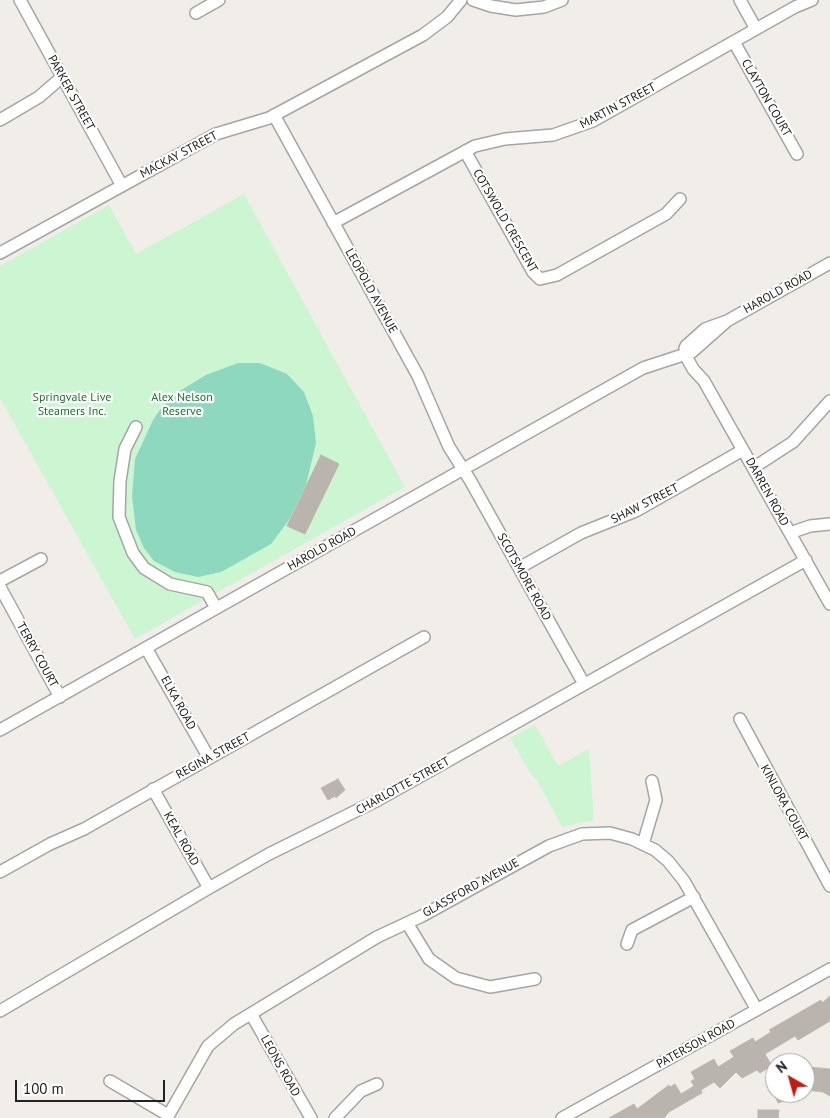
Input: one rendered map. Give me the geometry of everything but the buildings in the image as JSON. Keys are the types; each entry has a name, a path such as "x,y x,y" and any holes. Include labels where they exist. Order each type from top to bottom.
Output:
{"street":[{"name":"PARKER STREET","path":"20,0 122,186"},
{"path":"196,12 218,0"},
{"name":"MACKAY STREET","path":"0,253 216,134 274,115 432,30 447,18 461,0"},
{"path":"474,0 491,6 516,10 544,7 562,0"},
{"path":"740,0 756,29"},
{"name":"MARTIN STREET","path":"334,223 465,151 493,141 553,135 578,128 795,7 812,0"},
{"name":"CLAYTON COURT","path":"734,42 798,154"},
{"path":"0,120 39,98 62,77"},
{"name":"LEOPOLD AVENUE","path":"274,115 418,376 443,437 463,470"},
{"name":"COTSWOLD CRESCENT","path":"465,151 533,272 540,279 558,275 666,214 680,199"},
{"name":"HAROLD ROAD","path":"0,730 644,368 663,352 688,351 705,330 727,321 830,263"},
{"name":"DARREN ROAD","path":"688,351 700,366 704,381 830,604"},
{"path":"754,468 793,442 830,401"},
{"path":"136,427 125,449 119,490 119,518 133,553 144,568 170,584 207,592 216,608"},
{"name":"SHAW STREET","path":"519,568 581,533 636,511 743,450"},
{"name":"SCOTSMORE ROAD","path":"463,470 584,684"},
{"path":"790,534 810,526 830,524"},
{"path":"0,581 41,559"},
{"name":"CHARLOTTE STREET","path":"0,1011 269,854 378,800 806,560"},
{"name":"TERRY COURT","path":"0,587 60,697"},
{"name":"REGINA STREET","path":"0,872 50,844 84,829 424,637"},
{"name":"ELKA ROAD","path":"146,648 208,758"},
{"name":"KINLORA COURT","path":"740,719 830,886"},
{"path":"643,844 656,800 652,781"},
{"name":"KEAL ROAD","path":"153,790 209,888"},
{"name":"GLASSFORD AVENUE","path":"168,1117 208,1046 223,1031 377,937 422,916 549,846 569,837 591,833 610,833 643,844 662,855 675,867 694,897 757,1010"},
{"path":"627,944 632,930 694,897"},
{"path":"407,923 429,959 456,978 490,987 535,979"},
{"name":"PATERSON ROAD","path":"562,1118 830,970"},
{"name":"LEONS ROAD","path":"251,1014 311,1118"},
{"path":"110,1081 168,1117"},
{"path":"335,1118 361,1090 377,1084"}],"green space":[{"name":"Alex Nelson Reserve","path":"244,194 405,487 135,639 0,398 0,266 109,205 136,254"},
{"path":"238,363 260,363 287,374 304,392 313,416 316,443 306,485 289,520 271,544 221,572 198,577 175,572 154,561 144,548 136,530 132,496 135,459 153,420 162,407 178,392 206,375"},
{"path":"535,725 558,766 589,749 594,820 562,827 536,778 534,779 510,738"}],"park label":[{"name":"Springvale Live Steamers Inc.","path":"72,405"}]}
